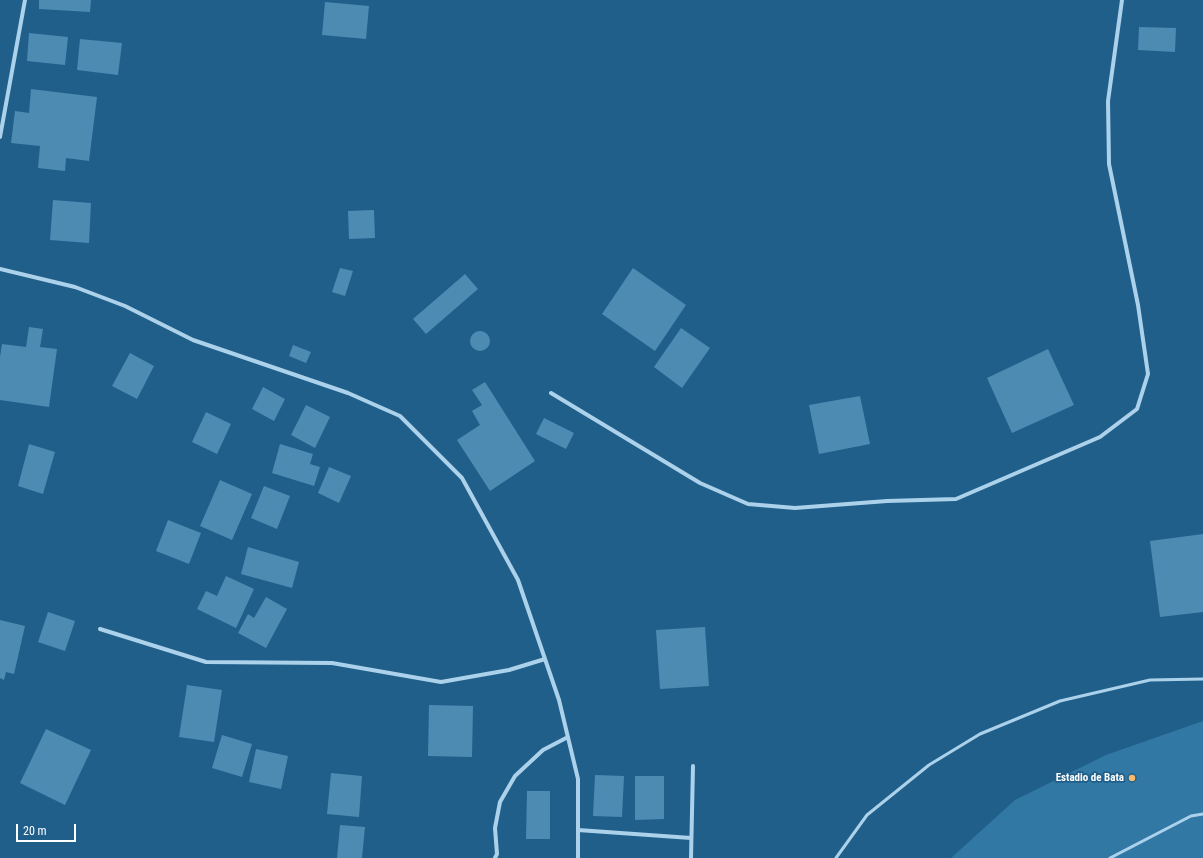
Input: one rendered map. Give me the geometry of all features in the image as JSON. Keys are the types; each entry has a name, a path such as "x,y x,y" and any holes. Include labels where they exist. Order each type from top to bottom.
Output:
{"street":[{"path":"0,137 25,0"},
{"path":"551,393 700,483 748,504 795,508 887,501 956,499 1100,438 1137,409 1148,374 1138,305 1110,164 1108,101 1122,0"},
{"path":"0,269 75,287 125,306 193,340 348,393 400,416 462,478 518,580 559,700 578,779 578,858"},
{"path":"100,629 206,662 332,664 441,682 509,670 545,659"},
{"path":"495,858 497,854 495,828 500,802 514,776 543,750 568,738"},
{"path":"691,858 693,766"},
{"path":"578,830 691,838"}],"lane":[{"path":"836,858 867,815 929,765 980,734 1060,701 1150,680 1203,679"},
{"path":"1110,858 1191,816 1203,814"}],"shaded area":[{"name":"Estadio de Bata","path":"1203,721 1203,858 951,858 1015,800 1106,755"}],"building":[{"path":"39,0 91,0 90,12 39,9"},
{"path":"325,2 369,6 366,39 322,35"},
{"path":"1139,27 1176,28 1175,52 1138,50"},
{"path":"29,33 68,37 65,65 27,61"},
{"path":"80,39 122,43 118,75 77,70"},
{"path":"31,89 97,97 89,161 66,158 65,171 38,168 40,146 11,143 15,111 29,113"},
{"path":"53,200 91,203 89,243 50,240"},
{"path":"374,210 375,238 349,239 348,211"},
{"path":"340,268 353,271 345,296 332,292"},
{"path":"633,268 686,305 655,351 602,314"},
{"path":"465,274 478,289 426,334 413,319"},
{"path":"29,327 43,329 40,347 57,349 49,407 0,400 0,357 2,344 26,347"},
{"path":"681,328 710,348 682,388 654,367"},
{"path":"480,331 487,334 490,341 487,348 480,351 473,348 470,341 473,334"},
{"path":"293,345 311,352 306,363 289,356"},
{"path":"1048,349 1074,405 1012,433 987,378"},
{"path":"130,353 154,366 137,399 112,386"},
{"path":"485,382 535,461 490,491 457,440 480,425 472,411 482,405 472,390"},
{"path":"263,387 285,399 274,421 252,409"},
{"path":"860,396 870,444 819,454 809,405"},
{"path":"306,405 330,417 315,448 291,435"},
{"path":"206,412 231,424 217,454 192,442"},
{"path":"544,418 574,433 566,449 536,434"},
{"path":"29,444 55,452 43,494 18,486"},
{"path":"280,444 313,454 310,464 320,467 314,486 272,473"},
{"path":"329,467 351,476 339,503 318,493"},
{"path":"220,480 252,494 232,540 200,526"},
{"path":"264,486 290,496 277,529 251,518"},
{"path":"168,520 201,533 189,564 156,551"},
{"path":"1203,534 1203,612 1160,617 1150,541"},
{"path":"248,547 299,562 292,588 241,574"},
{"path":"226,576 254,589 236,628 197,609 206,591 217,596"},
{"path":"266,597 287,609 266,648 238,633 248,614 254,618"},
{"path":"48,612 75,621 65,651 38,642"},
{"path":"0,620 25,626 14,674 6,672 4,680 0,678"},
{"path":"705,627 709,686 660,689 656,630"},
{"path":"187,685 222,690 214,742 179,737"},
{"path":"429,705 473,706 472,757 428,756"},
{"path":"46,729 91,750 65,805 20,783"},
{"path":"222,735 252,744 242,777 212,768"},
{"path":"256,749 288,756 281,789 249,782"},
{"path":"331,773 362,776 359,817 327,814"},
{"path":"595,775 624,776 622,817 593,816"},
{"path":"635,776 664,776 664,819 635,820"},
{"path":"527,791 550,791 550,839 526,839"},
{"path":"340,825 365,827 362,858 337,858"}],"place":[{"name":"Estadio de Bata","path":"1132,778"}]}
